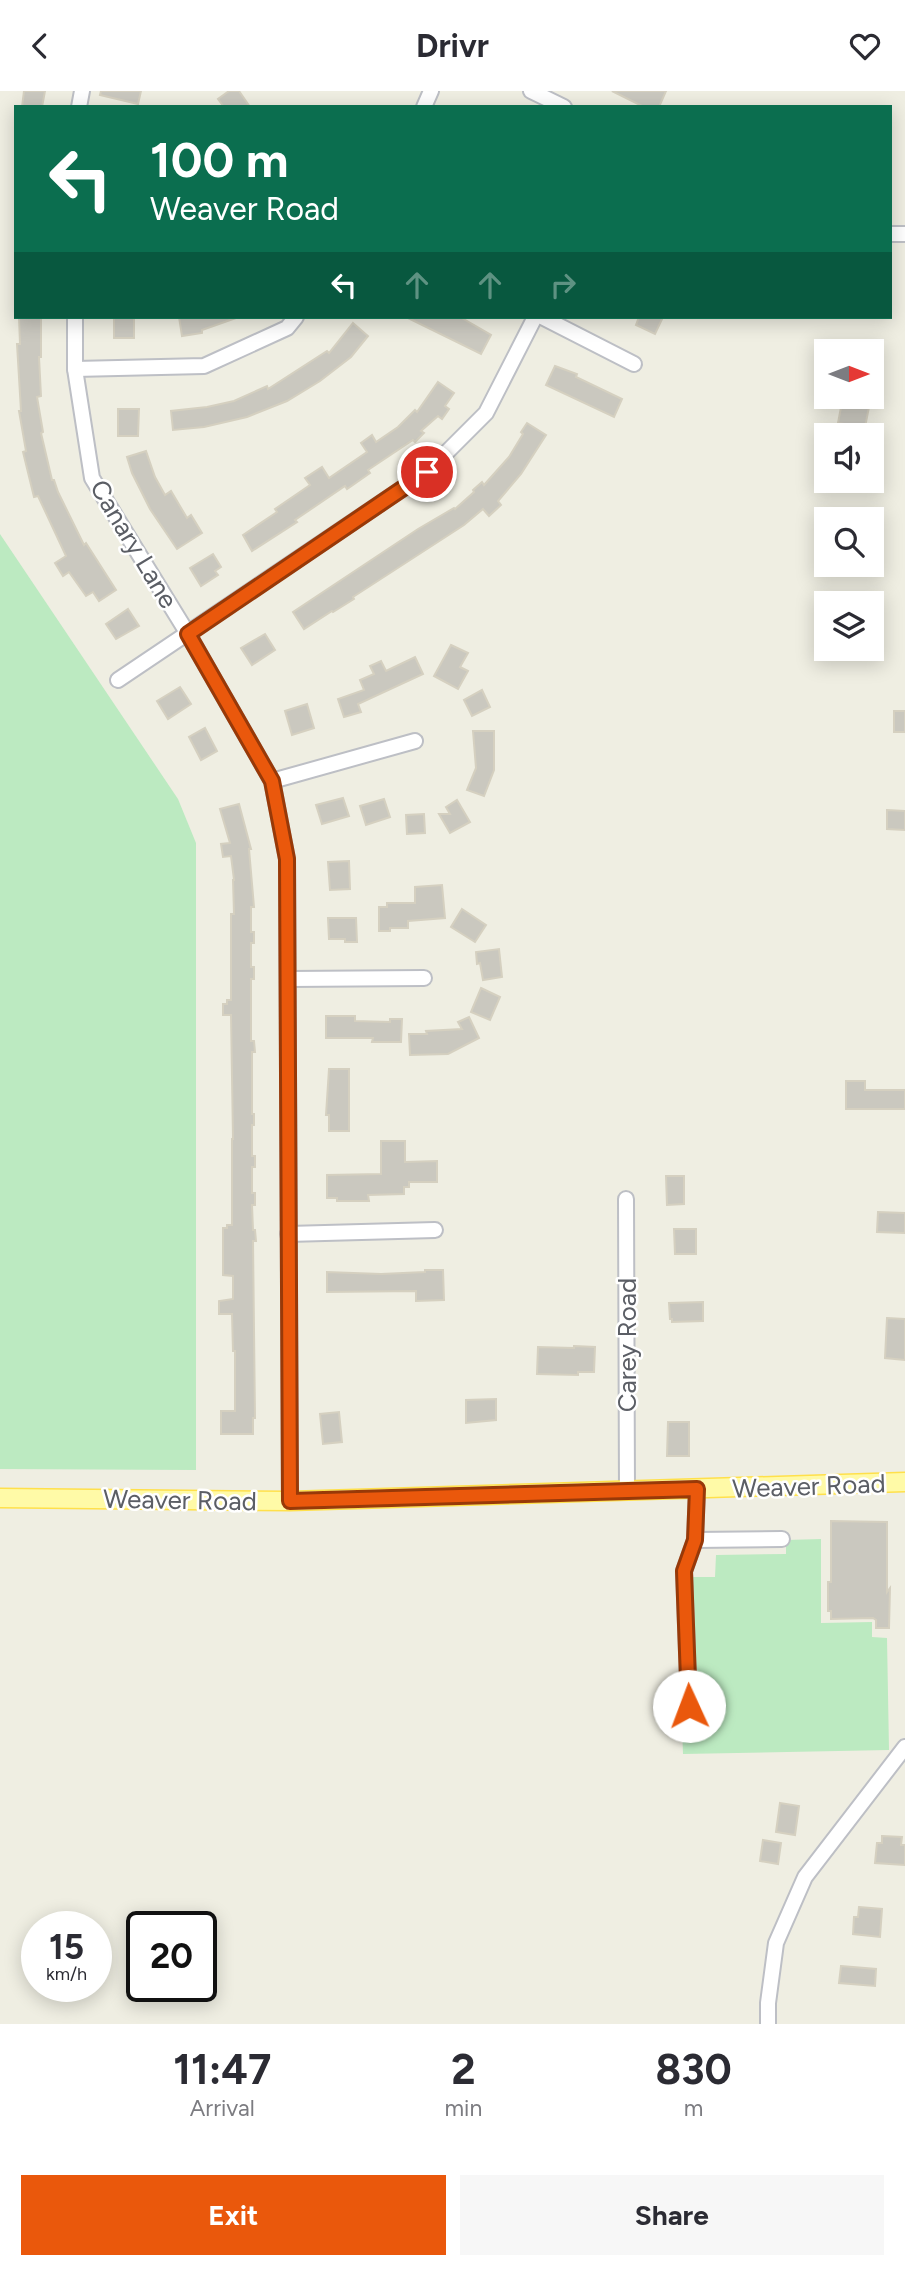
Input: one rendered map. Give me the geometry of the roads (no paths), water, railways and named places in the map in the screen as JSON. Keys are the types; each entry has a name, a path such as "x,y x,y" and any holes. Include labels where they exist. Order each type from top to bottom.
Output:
{"main road":[{"name":"Weaver Road","path":"0,1498 290,1501 905,1482"}],"street":[{"path":"531,91 560,105"},
{"name":"Canary Lane","path":"75,319 75,369 92,478 188,634 272,781 287,859 290,1501"},
{"path":"75,369 204,366 287,328 294,319"},
{"path":"118,680 427,472 486,413 534,319"},
{"path":"546,319 634,364"},
{"path":"272,781 415,741"},
{"path":"289,979 424,978"},
{"name":"Carey Road","path":"626,1199 627,1492"},
{"path":"288,1234 435,1230"},
{"path":"689,1706 684,1571 695,1540 697,1489"},
{"path":"695,1540 782,1539"},
{"path":"768,2024 776,1943 805,1877 905,1747"}]}
